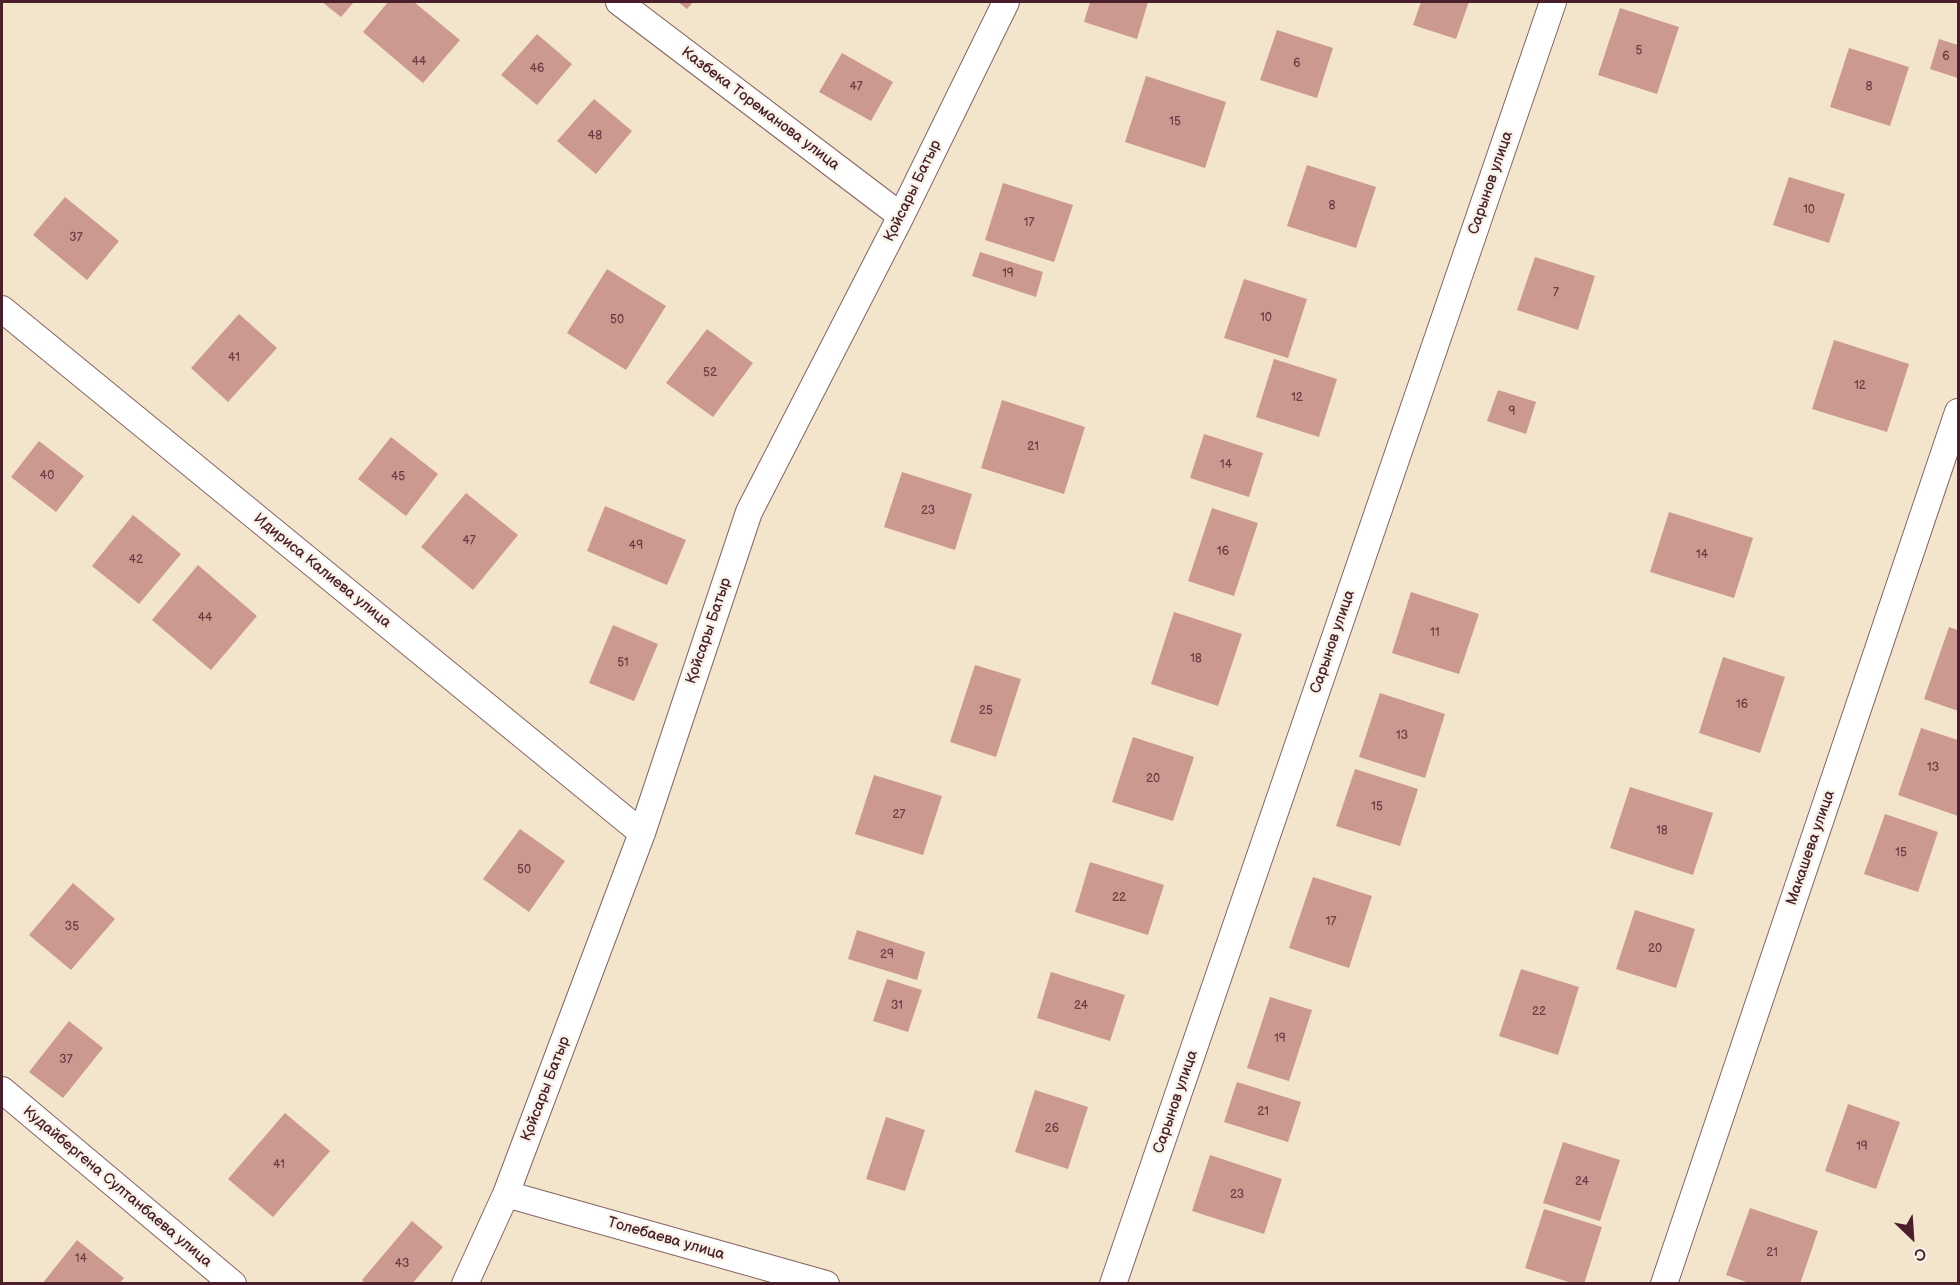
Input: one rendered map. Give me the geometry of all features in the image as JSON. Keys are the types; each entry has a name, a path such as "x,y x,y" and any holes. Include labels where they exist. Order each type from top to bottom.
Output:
{"street":[{"name":"Казбека Тореманова улица","path":"619,2 901,216"},
{"name":"Қойсары Батыр","path":"465,1284 506,1194 642,833 749,512 901,216 1006,2"},
{"name":"Сарынов улица","path":"1113,1284 1553,2"},
{"name":"Идириса Калиева улица","path":"2,309 642,833"},
{"name":"Макашева улица","path":"1664,1284 1959,412"},
{"name":"Кудайбергена Султанбаева улица","path":"2,1090 233,1284"},
{"name":"Толебаева улица","path":"506,1194 826,1284"}],"building":[{"path":"322,2 354,2 341,17"},
{"path":"388,2 414,2 460,40 423,83 363,32"},
{"path":"678,2 693,2 687,9"},
{"path":"1090,2 1148,2 1137,39 1084,22"},
{"path":"1421,2 1469,2 1456,39 1413,25"},
{"path":"1620,8 1679,27 1657,94 1598,75"},
{"path":"1277,30 1333,48 1317,98 1260,80"},
{"path":"537,34 572,64 537,105 501,75"},
{"path":"1939,39 1958,45 1958,78 1930,69"},
{"path":"1849,48 1909,67 1890,126 1830,107"},
{"path":"842,53 893,82 871,121 819,92"},
{"path":"1146,76 1226,102 1205,168 1125,142"},
{"path":"594,99 632,131 596,174 557,141"},
{"path":"1307,165 1376,187 1356,248 1287,226"},
{"path":"1789,177 1845,194 1829,243 1773,225"},
{"path":"1003,183 1073,205 1054,262 985,240"},
{"path":"65,197 119,241 87,280 33,235"},
{"path":"980,252 1043,272 1036,297 972,276"},
{"path":"1535,257 1595,276 1578,330 1517,310"},
{"path":"607,269 666,306 626,370 567,333"},
{"path":"1244,279 1307,299 1288,358 1224,338"},
{"path":"239,314 277,348 228,402 191,368"},
{"path":"707,329 753,363 713,417 666,383"},
{"path":"1834,340 1909,364 1887,432 1812,409"},
{"path":"1274,359 1337,379 1319,437 1256,417"},
{"path":"1498,390 1536,402 1526,434 1487,421"},
{"path":"1002,400 1085,427 1064,494 981,468"},
{"path":"1204,434 1263,453 1249,497 1190,478"},
{"path":"391,437 438,474 406,516 358,479"},
{"path":"39,441 84,476 56,512 11,477"},
{"path":"902,472 972,494 955,550 884,527"},
{"path":"466,493 518,535 473,590 421,547"},
{"path":"605,506 686,540 667,585 587,551"},
{"path":"1212,508 1258,523 1234,596 1188,581"},
{"path":"1669,512 1753,538 1734,598 1650,572"},
{"path":"133,515 181,554 139,604 92,566"},
{"path":"198,565 257,616 211,670 152,620"},
{"path":"1411,592 1479,614 1459,674 1392,653"},
{"path":"1174,612 1242,634 1218,706 1151,684"},
{"path":"613,625 658,644 634,701 589,683"},
{"path":"1949,627 1958,630 1958,711 1924,699"},
{"path":"1723,657 1785,677 1760,753 1699,733"},
{"path":"975,665 1021,679 996,757 950,742"},
{"path":"1380,693 1445,714 1425,778 1359,757"},
{"path":"1921,728 1958,740 1958,816 1898,795"},
{"path":"1133,737 1194,757 1173,821 1112,802"},
{"path":"1355,769 1418,789 1400,846 1336,826"},
{"path":"874,775 942,796 923,855 855,834"},
{"path":"1630,787 1713,813 1693,875 1610,848"},
{"path":"1885,814 1938,832 1918,892 1864,874"},
{"path":"520,829 565,861 529,912 483,879"},
{"path":"1090,862 1164,885 1148,935 1075,912"},
{"path":"1313,877 1372,896 1349,968 1289,948"},
{"path":"73,883 115,919 71,970 29,935"},
{"path":"1635,910 1695,929 1676,988 1616,969"},
{"path":"857,930 925,952 917,980 848,959"},
{"path":"1521,969 1579,987 1558,1055 1499,1036"},
{"path":"1051,972 1125,995 1110,1041 1037,1018"},
{"path":"887,979 922,990 908,1032 873,1021"},
{"path":"1270,997 1312,1010 1289,1081 1247,1068"},
{"path":"69,1021 103,1048 63,1098 29,1072"},
{"path":"1237,1082 1301,1102 1288,1142 1224,1122"},
{"path":"1035,1090 1088,1107 1068,1169 1015,1152"},
{"path":"1848,1104 1900,1122 1876,1189 1825,1171"},
{"path":"285,1113 330,1151 273,1217 228,1179"},
{"path":"886,1117 925,1130 905,1191 866,1179"},
{"path":"1563,1142 1620,1160 1600,1221 1543,1203"},
{"path":"1210,1155 1282,1179 1264,1234 1192,1211"},
{"path":"1750,1208 1818,1231 1800,1284 1752,1284 1726,1275"},
{"path":"1544,1209 1602,1227 1584,1284 1575,1284 1525,1268"},
{"path":"412,1221 443,1247 412,1284 366,1284 362,1280"},
{"path":"77,1240 124,1278 119,1284 42,1284"}]}
